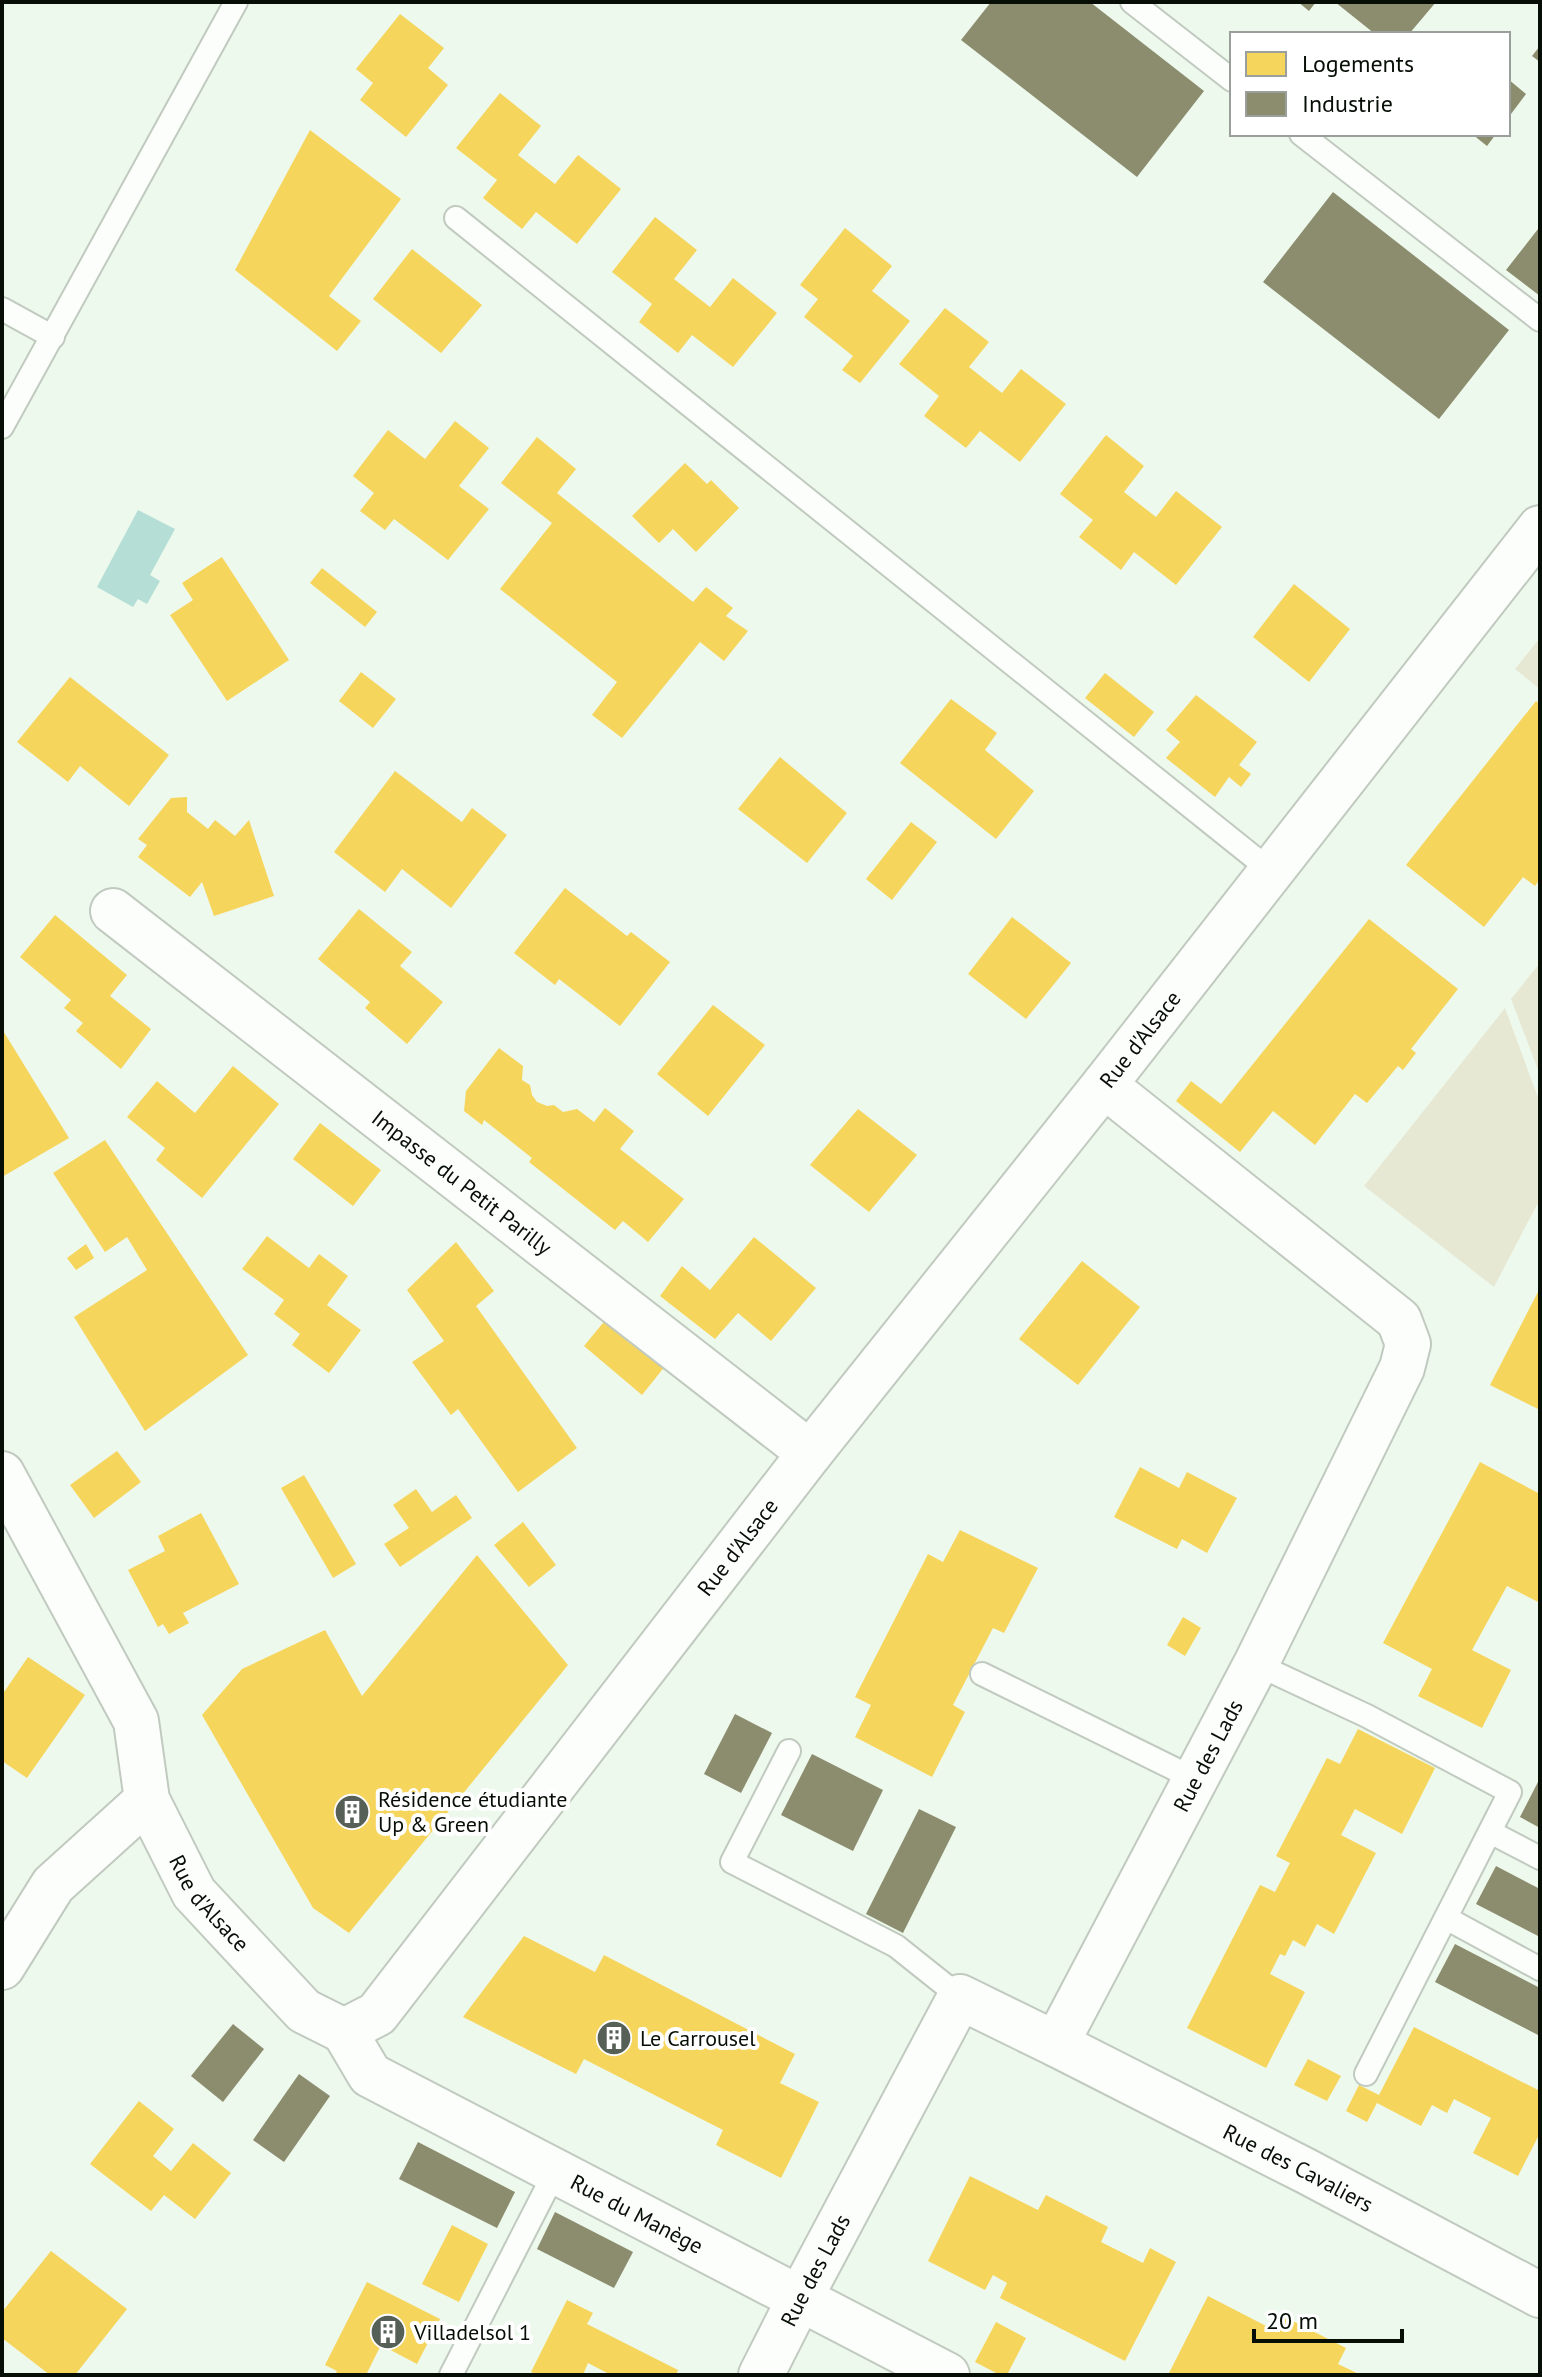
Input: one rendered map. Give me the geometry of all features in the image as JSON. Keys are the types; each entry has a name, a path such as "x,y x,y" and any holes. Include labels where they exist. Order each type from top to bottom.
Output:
{"street":[{"name":"Rue d'Alsace","path":"2,1474 136,1721 147,1800 194,1893 304,2011 344,2031 377,2014 810,1453 1104,1085 1540,528"},
{"name":"Impasse du Petit Parilly","path":"113,911 810,1453"},
{"name":"Rue des Lads","path":"1056,2044 1256,1664 1402,1368 1408,1344 1399,1320 1104,1085"},
{"path":"2,1967 53,1885 147,1800"},
{"name":"Rue des Lads","path":"761,2375 960,1997"},
{"path":"960,1997 1056,2044"},
{"name":"Rue du Manège","path":"344,2031 370,2075 947,2375"},
{"name":"Rue des Cavaliers","path":"1056,2044 1540,2295"}],"lane":[{"path":"2,427 236,2"},
{"path":"1132,2 1230,78"},
{"path":"1304,136 1540,320"},
{"path":"456,218 1271,871"},
{"path":"2,309 53,337"},
{"path":"1256,1664 1367,1716 1510,1792 1366,2074"},
{"path":"982,1674 1195,1779"},
{"path":"789,1751 732,1862 896,1946 960,1997"},
{"path":"1490,1832 1540,1858"},
{"path":"1446,1918 1540,1969"},
{"path":"451,2375 555,2172"}],"green space":[{"path":"1540,638 1540,689 1515,669"},
{"path":"1540,963 1540,1075 1511,999"},
{"path":"1505,1008 1540,1103 1540,1199 1494,1287 1364,1186"}],"water":[{"path":"138,510 175,529 150,575 160,581 147,604 138,599 133,607 97,587"}],"building: Logements":[{"path":"400,14 444,48 428,68 448,85 406,137 360,100 373,83 356,69"},
{"path":"500,93 541,126 518,155 555,184 578,155 621,189 577,244 536,212 522,229 483,198 497,180 456,148"},
{"path":"310,130 401,199 329,296 361,321 337,351 235,270"},
{"path":"655,217 697,250 674,279 710,307 733,278 777,313 733,367 692,335 678,353 639,322 652,304 612,272"},
{"path":"845,228 892,266 872,291 910,321 860,383 842,370 853,356 804,317 818,299 800,285"},
{"path":"412,249 482,305 441,353 373,299"},
{"path":"945,308 989,342 969,367 1002,393 1021,369 1066,404 1020,462 980,431 966,448 924,416 939,396 899,364"},
{"path":"455,421 489,448 459,486 489,509 448,560 394,519 385,530 360,511 374,493 353,476 388,430 425,459"},
{"path":"1106,435 1144,466 1124,492 1156,517 1176,491 1222,527 1176,585 1134,552 1121,570 1079,537 1093,520 1060,494"},
{"path":"537,437 576,469 557,493 693,602 706,587 733,608 726,616 748,631 724,661 700,642 622,738 592,715 617,682 500,589 552,523 501,483"},
{"path":"685,463 707,484 711,480 739,508 696,552 673,529 659,543 632,516"},
{"path":"222,557 289,660 227,701 170,615 193,600 182,583"},
{"path":"322,568 377,612 365,627 310,583"},
{"path":"1294,584 1350,629 1309,682 1253,637"},
{"path":"361,672 396,699 373,728 339,701"},
{"path":"1105,673 1154,712 1134,737 1085,698"},
{"path":"70,677 169,755 129,806 80,766 68,782 17,742"},
{"path":"1196,695 1257,742 1239,765 1251,774 1241,787 1229,777 1215,797 1166,758 1180,742 1166,730"},
{"path":"951,699 997,733 985,750 1034,791 996,839 900,763"},
{"path":"1536,701 1540,704 1540,879 1535,886 1523,877 1484,927 1406,865"},
{"path":"780,757 847,813 807,863 738,809"},
{"path":"395,771 462,822 472,808 507,835 451,908 402,869 385,892 334,852"},
{"path":"187,797 187,812 208,829 215,820 235,836 249,820 274,896 214,916 202,882 190,897 138,857 147,845 138,839 171,798"},
{"path":"911,822 937,842 892,900 866,879"},
{"path":"565,888 627,936 631,932 670,962 620,1026 559,979 555,985 514,953"},
{"path":"359,909 412,952 400,966 443,1002 407,1044 365,1008 370,1002 318,959"},
{"path":"55,915 127,975 110,996 151,1029 121,1069 76,1031 83,1023 64,1008 71,1000 20,957"},
{"path":"1012,917 1071,963 1026,1019 968,974"},
{"path":"1369,919 1458,989 1411,1049 1416,1053 1403,1070 1398,1066 1367,1103 1355,1094 1315,1145 1273,1111 1240,1152 1176,1101 1191,1081 1221,1104"},
{"path":"713,1005 765,1045 708,1116 657,1074"},
{"path":"2,1029 69,1138 2,1177"},
{"path":"499,1048 523,1066 522,1080 530,1085 537,1102 554,1105 563,1112 577,1109 594,1122 605,1108 634,1131 620,1149 684,1199 648,1242 623,1221 615,1230 529,1162 532,1158 484,1120 482,1125 464,1111 466,1091"},
{"path":"233,1066 279,1104 202,1198 156,1160 165,1148 127,1117 157,1081 195,1113"},
{"path":"858,1109 917,1155 869,1212 810,1165"},
{"path":"320,1123 381,1170 353,1206 293,1159"},
{"path":"105,1140 248,1355 145,1431 74,1317 147,1270 127,1237 105,1252 53,1173"},
{"path":"267,1236 309,1268 319,1254 348,1276 327,1305 361,1330 329,1373 292,1345 300,1334 274,1314 284,1300 242,1269"},
{"path":"754,1237 816,1288 771,1341 738,1313 715,1339 660,1296 682,1266 710,1290"},
{"path":"456,1242 494,1291 476,1306 577,1448 518,1492 458,1409 451,1415 412,1362 444,1341 407,1290"},
{"path":"86,1244 94,1258 76,1270 67,1258"},
{"path":"1082,1261 1140,1307 1078,1385 1019,1339"},
{"path":"1540,1288 1540,1410 1490,1385"},
{"path":"607,1318 666,1365 642,1395 584,1346"},
{"path":"117,1451 141,1482 94,1518 70,1485"},
{"path":"1480,1462 1540,1494 1540,1603 1507,1586 1472,1650 1511,1670 1482,1728 1418,1696 1432,1669 1383,1643"},
{"path":"1140,1467 1179,1488 1187,1472 1237,1498 1207,1553 1182,1539 1177,1549 1114,1517"},
{"path":"304,1475 356,1564 333,1578 281,1488"},
{"path":"416,1489 432,1512 456,1495 472,1518 400,1567 384,1544 409,1528 393,1505"},
{"path":"201,1513 239,1584 183,1613 189,1623 169,1634 163,1624 158,1627 128,1570 165,1551 158,1536"},
{"path":"523,1522 556,1565 529,1587 494,1545"},
{"path":"960,1530 1038,1568 1004,1633 993,1628 953,1705 965,1712 932,1777 855,1737 871,1705 855,1697 928,1554 943,1562"},
{"name":"Résidence étudiante Up & Green","path":"477,1555 568,1665 349,1933 313,1908 202,1715 242,1669 325,1630 362,1696"},
{"path":"1183,1617 1201,1628 1185,1656 1167,1645"},
{"path":"28,1657 85,1695 27,1778 2,1761 2,1695"},
{"path":"1358,1729 1435,1768 1402,1834 1355,1809 1341,1835 1376,1853 1334,1934 1317,1924 1305,1947 1293,1940 1285,1956 1280,1954 1270,1974 1305,1992 1266,2068 1187,2028 1260,1885 1275,1892 1290,1863 1276,1856 1327,1758 1340,1764"},
{"name":"Le Carrousel","path":"524,1936 595,1972 604,1955 795,2054 780,2083 819,2102 781,2178 716,2145 723,2130 584,2059 576,2074 463,2017"},
{"path":"1414,2027 1540,2091 1540,2133 1518,2176 1473,2153 1491,2118 1454,2099 1447,2113 1432,2105 1421,2126 1377,2103 1367,2122 1346,2111 1359,2085 1379,2095"},
{"path":"1308,2059 1341,2076 1327,2101 1294,2085"},
{"path":"139,2101 174,2129 153,2156 171,2171 193,2143 231,2173 195,2219 164,2195 151,2211 90,2164"},
{"path":"970,2176 1038,2210 1046,2195 1108,2227 1101,2242 1143,2263 1150,2248 1176,2262 1125,2361 1000,2298 1007,2283 993,2275 985,2290 928,2261"},
{"path":"452,2225 488,2244 459,2302 422,2284"},
{"path":"51,2251 127,2309 75,2375 50,2375 2,2338 2,2312"},
{"name":"Villadelsol 1","path":"367,2282 440,2319 417,2364 381,2345 366,2375 335,2375 337,2371 325,2365"},
{"path":"1208,2296 1276,2331 1283,2316 1346,2348 1338,2364 1361,2375 1168,2375"},
{"path":"567,2300 593,2313 587,2324 678,2370 676,2375 611,2375 588,2363 583,2375 538,2375 531,2372"},
{"path":"996,2322 1026,2338 1007,2375 1000,2375 975,2362"}],"building: Industrie":[{"path":"991,2 1090,2 1204,91 1137,177 961,40"},
{"path":"1298,2 1316,2 1309,11"},
{"path":"1335,2 1436,2 1411,32 1372,32"},
{"path":"1540,46 1540,62 1532,56"},
{"path":"1510,81 1526,94 1510,115"},
{"path":"1474,136 1494,136 1487,146"},
{"path":"1333,192 1509,330 1439,419 1263,282"},
{"path":"1540,230 1540,296 1506,270"},
{"path":"735,1714 772,1733 741,1793 704,1774"},
{"path":"812,1754 883,1790 853,1851 781,1815"},
{"path":"1540,1778 1540,1828 1520,1817"},
{"path":"919,1809 956,1827 903,1933 866,1914"},
{"path":"1496,1866 1540,1889 1540,1937 1476,1904"},
{"path":"1455,1944 1540,1988 1540,2036 1435,1982"},
{"path":"233,2024 264,2049 223,2102 191,2076"},
{"path":"299,2074 330,2096 284,2162 253,2140"},
{"path":"418,2142 515,2192 497,2228 399,2179"},
{"path":"555,2212 633,2252 614,2288 537,2249"}],"place":[{"name":"Résidence étudiante Up & Green","path":"352,1812"},
{"name":"Le Carrousel","path":"614,2038"},
{"name":"Villadelsol 1","path":"388,2332"}]}
